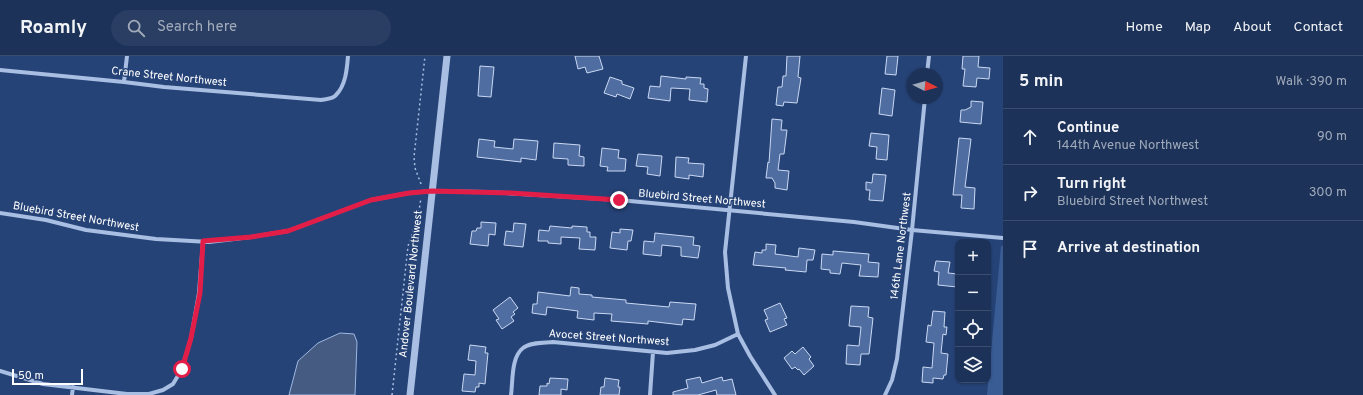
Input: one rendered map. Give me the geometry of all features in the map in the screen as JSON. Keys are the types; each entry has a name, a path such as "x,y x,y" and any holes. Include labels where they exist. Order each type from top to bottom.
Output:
{"street":[{"path":"124,82 127,56"},
{"name":"Crane Street Northwest","path":"0,70 172,88 321,100 332,98 342,86 348,56"},
{"name":"Andover Boulevard Northwest","path":"410,395 446,56"},
{"path":"746,56 725,252 728,288 738,334 775,395"},
{"path":"928,68 929,56"},
{"name":"146th Lane Northwest","path":"885,395 892,380 897,359 924,104"},
{"name":"Bluebird Street Northwest","path":"0,213 46,220 86,230 156,239 203,241 251,237 288,231 371,200 409,193 432,191 519,193 619,200 854,222 912,230 1003,238"},
{"path":"0,371 43,384 127,394 149,394 163,390 173,384 182,369 191,338 200,293 203,241"},
{"name":"Avocet Street Northwest","path":"511,395 516,356 524,347 538,343 553,342 666,353 695,350 715,345 738,334"},
{"path":"650,395 653,352"},
{"path":"72,395 73,387"}],"path":[{"path":"420,182 415,168 414,157 425,56"},
{"path":"392,395 408,246 418,217 420,204"}],"shaded area":[{"path":"1001,246 1003,246 1003,395 987,395 988,383 991,383 991,352"},
{"path":"340,333 354,334 357,342 355,395 289,395 298,361 318,343"}],"building":[{"path":"575,56 599,56 603,69 587,73 585,67 578,69"},
{"path":"787,56 800,56 798,77 801,78 797,103 784,102 783,106 776,105 778,87 782,87 783,76 786,76"},
{"path":"887,56 898,56 896,75 885,74"},
{"path":"963,56 979,56 978,67 990,68 989,79 977,78 976,87 963,86 965,69 962,69"},
{"path":"480,66 494,67 491,97 478,96"},
{"path":"661,76 686,79 686,77 701,78 700,84 704,84 704,88 708,89 707,102 689,100 690,89 671,88 670,101 648,98 650,86 660,87"},
{"path":"610,77 622,81 622,84 634,88 630,99 617,94 616,97 604,93"},
{"path":"882,88 895,90 892,116 879,114"},
{"path":"971,101 983,102 981,124 960,122 961,110 971,107"},
{"path":"772,119 782,120 781,130 787,130 784,154 780,154 778,170 789,171 787,190 775,188 775,183 772,178 766,178 768,162 769,163"},
{"path":"871,133 889,135 887,160 876,159 877,147 869,146"},
{"path":"959,138 971,139 965,187 975,188 974,209 961,208 962,195 953,195"},
{"path":"479,139 495,141 494,147 513,149 514,139 538,141 536,160 521,158 521,162 477,157"},
{"path":"554,143 580,145 579,156 584,157 584,166 568,165 568,159 553,158"},
{"path":"602,148 619,150 618,158 626,159 625,171 607,171 608,167 600,166"},
{"path":"638,154 662,156 660,176 647,174 648,167 636,166"},
{"path":"676,157 689,158 688,163 704,164 703,177 689,175 689,179 675,177"},
{"path":"873,174 886,175 883,201 869,200 870,190 866,190 866,182 872,183"},
{"path":"481,222 496,223 495,235 489,234 488,246 470,244 472,231 476,231 477,228 481,228"},
{"path":"514,223 526,224 523,247 504,245 506,231 513,232"},
{"path":"550,226 572,228 572,226 587,227 587,232 590,232 590,237 596,237 595,250 579,249 580,238 561,237 561,244 548,243 548,241 538,241 539,230 549,231"},
{"path":"620,229 633,230 631,241 628,241 627,250 610,248 612,232 620,233"},
{"path":"655,233 694,237 693,245 700,246 698,258 681,256 681,247 662,245 661,256 643,254 644,241 654,242"},
{"path":"766,244 776,245 775,254 798,257 799,248 815,250 813,260 807,260 806,272 785,270 786,268 753,265 755,252 762,253 762,250 766,250"},
{"path":"833,251 869,254 868,262 879,263 878,277 859,276 861,265 842,263 840,274 830,273 830,270 821,269 822,254 833,255"},
{"path":"936,261 950,262 948,273 955,274 955,287 938,285 939,272 934,271"},
{"path":"571,287 579,288 579,294 592,295 592,297 626,300 626,303 669,307 670,302 696,304 694,320 683,319 682,325 648,321 648,324 611,321 612,314 594,313 594,320 577,318 578,311 547,307 546,315 532,313 533,304 537,304 538,292 570,296"},
{"path":"510,297 518,308 513,312 515,314 511,317 514,321 502,329 496,320 499,319 493,310"},
{"path":"780,303 787,318 784,319 787,325 770,332 765,320 768,319 764,310"},
{"path":"851,306 869,307 868,317 873,318 869,354 861,354 860,365 846,364 847,345 859,346 861,327 849,326"},
{"path":"933,311 945,312 944,327 947,327 946,335 943,334 941,353 948,354 946,375 944,375 943,379 933,378 933,383 922,382 923,367 932,368 934,343 926,342 928,325 931,326"},
{"path":"470,345 486,347 485,353 488,353 485,384 479,383 479,387 476,387 475,392 462,391 464,374 475,375 476,361 468,360"},
{"path":"803,347 811,357 809,359 814,366 804,375 795,367 792,369 784,358 792,351 795,354"},
{"path":"700,377 702,383 722,377 723,381 732,379 736,395 717,395 716,390 698,395 673,395 673,392 688,388 686,380"},
{"path":"550,378 568,379 567,390 561,389 561,395 539,395 540,386 547,386"},
{"path":"605,378 619,380 619,395 600,395 601,387 604,387"}],"route":[{"path":"182,369 191,338 200,293 203,241 209,242 288,231 371,200 409,193 432,191 511,193 619,200"}]}
